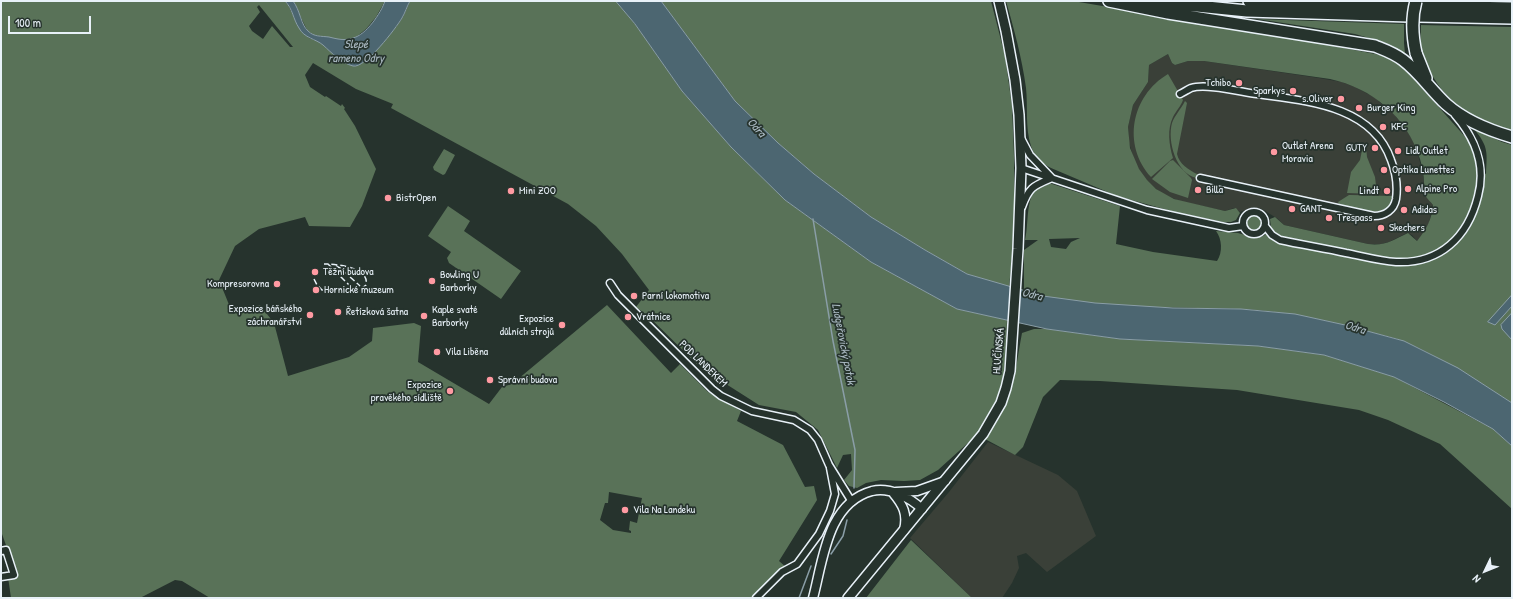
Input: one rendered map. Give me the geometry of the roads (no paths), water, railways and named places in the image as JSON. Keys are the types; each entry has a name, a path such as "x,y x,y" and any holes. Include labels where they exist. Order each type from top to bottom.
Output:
{"highway":[{"path":"1109,1 1168,13 1375,46 1389,51 1410,66 1445,103 1470,121 1484,128 1512,137"},
{"path":"1144,1 1247,11 1512,8"},
{"path":"1249,1 1415,9 1512,18"},
{"path":"1415,9 1412,20 1412,31 1416,53 1426,79 1435,92"}],"main road":[{"name":"HLUČÍNSKÁ","path":"848,598 946,481 983,434 998,410 1008,380 1012,342 1021,168 1016,80 999,1"}],"street":[{"path":"1180,94 1191,88 1207,87 1279,97 1337,109 1366,125 1382,143 1389,155 1396,175 1397,185 1394,205 1385,214 1374,216 1200,178"},
{"path":"1265,226 1272,235 1280,240 1382,260 1412,262 1427,258 1442,251 1459,238 1470,222 1479,194 1481,177 1478,155 1471,136 1445,103"},
{"path":"1020,137 1030,155 1052,178"},
{"path":"1021,168 1122,202 1161,213 1229,228 1243,226"},
{"path":"1019,216 1027,193 1035,186 1052,178"},
{"path":"1253,211 1259,212 1263,215 1265,226 1262,231 1254,234 1248,232 1243,226 1244,217 1247,213 1253,211"},
{"name":"POD LANDEKEM","path":"610,283 618,295 712,389 721,396 752,411 794,420 810,430 818,440 829,465 852,502"},
{"name":"POD LANDEKEM","path":"756,598 782,572 797,564 819,534 830,511 835,494 829,465"},
{"path":"812,598 829,538 839,516 852,502 858,497 871,492 883,490 917,490 946,481"},
{"path":"891,491 908,498 922,509"},
{"path":"891,491 900,501 905,512 906,520 904,531"},
{"path":"1,551 6,550 14,575 1,577"}],"water":[{"name":"Slepé rameno Odry","path":"285,1 293,1 304,25 310,33 318,36 344,40 363,33 377,17 385,1 410,1 402,18 380,47 365,61 353,66 341,60 320,43 304,34 297,25 290,7"},
{"name":"Odra","path":"616,1 661,1 735,101 778,143 814,174 871,217 967,274 1043,296 1095,303 1173,308 1241,309 1295,314 1345,325 1404,341 1458,368 1512,403 1512,446 1493,429 1394,377 1324,355 1258,346 1120,339 1047,329 957,309 871,262 785,200 731,147 682,91 635,24"},
{"path":"1512,295 1512,306 1495,325 1488,322"},
{"path":"1512,313 1512,340 1502,329 1501,325"}],"waterway":[{"name":"Ludgeřovický potok","path":"813,219 833,341 855,450 854,488"},
{"name":"Ludgeřovický potok","path":"831,554 843,536 847,520"},
{"name":"Ludgeřovický potok","path":"799,598 811,566"}],"railway":[{"path":"314,279 322,290 358,291 366,285 366,279 358,270 344,266 324,264"},
{"path":"328,264 349,285"},
{"path":"336,266 360,286"}],"place":[{"name":"Tchibo","path":"1239,83"},
{"name":"Sparkys","path":"1293,91"},
{"name":"s.Oliver","path":"1341,99"},
{"name":"Burger King","path":"1359,108"},
{"name":"KFC","path":"1383,127"},
{"name":"GUTY","path":"1375,148"},
{"name":"Lidl Outlet","path":"1398,151"},
{"name":"Outlet Arena Moravia","path":"1274,152"},
{"name":"Optika Lunettes","path":"1384,170"},
{"name":"Alpine Pro","path":"1408,189"},
{"name":"Billa","path":"1198,190"},
{"name":"Mini ZOO","path":"511,191"},
{"name":"Lindt","path":"1387,191"},
{"name":"BistrOpen","path":"388,198"},
{"name":"GANT","path":"1292,209"},
{"name":"Adidas","path":"1404,210"},
{"name":"Trespass","path":"1329,218"},
{"name":"Skechers","path":"1381,228"},
{"name":"Těžní budova","path":"315,272"},
{"name":"Bowling U Barborky","path":"432,281"},
{"name":"Kompresorovna","path":"277,284"},
{"name":"Hornické muzeum","path":"316,290"},
{"name":"Parní lokomotiva","path":"634,296"},
{"name":"Řetízková šatna","path":"338,312"},
{"name":"Expozice báňského záchranářství","path":"310,315"},
{"name":"Kaple svaté Barborky","path":"424,316"},
{"name":"Vrátnice","path":"628,317"},
{"name":"Expozice důlních strojů","path":"562,325"},
{"name":"Vila Liběna","path":"437,352"},
{"name":"Správní budova","path":"490,380"},
{"name":"Expozice pravěkého sídliště","path":"450,391"},
{"name":"Vila Na Landeku","path":"625,510"}]}
